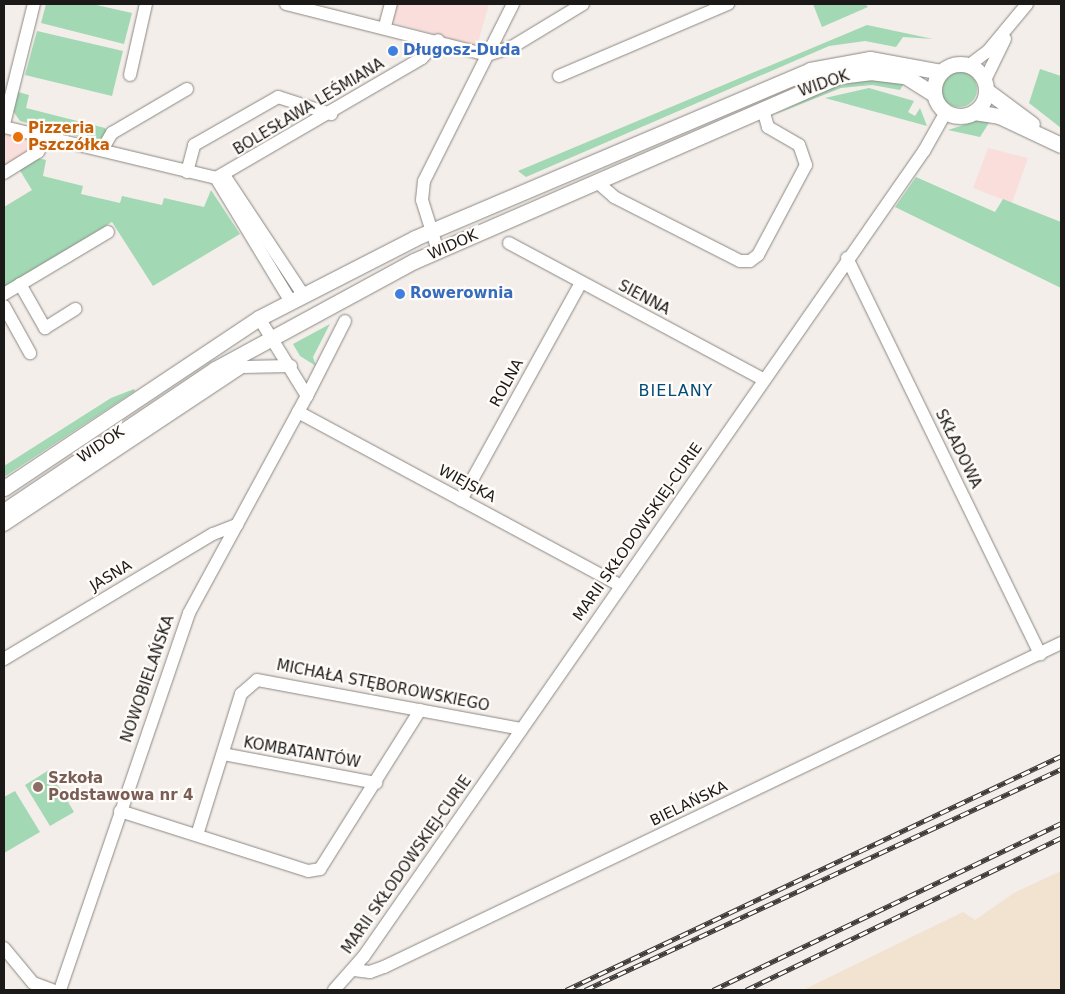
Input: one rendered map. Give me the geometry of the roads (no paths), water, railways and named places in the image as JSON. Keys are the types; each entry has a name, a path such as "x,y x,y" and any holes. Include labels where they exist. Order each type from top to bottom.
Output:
{"main road":[{"name":"WIDOK","path":"4,488 259,318 296,297 431,232 810,70 870,60 941,72"},
{"path":"954,65 968,66 985,86 1057,142 999,116 974,112 960,116 946,112 934,94 941,72 954,65"},
{"name":"WIDOK","path":"4,511 271,337 359,288 438,251 763,110 823,81 855,73 905,76 934,94"},
{"path":"974,112 985,86"}],"street":[{"path":"34,4 4,125 46,138 188,172 220,176 296,297"},
{"path":"130,75 146,4"},
{"path":"286,4 385,26 487,55 512,47 583,4"},
{"path":"385,26 391,4"},
{"path":"438,251 422,200 424,181 513,4"},
{"path":"559,76 728,4"},
{"path":"968,66 988,51 1027,4"},
{"path":"985,86 1015,19"},
{"name":"BOLESŁAWA LEŚMIANA","path":"220,176 331,114 422,58 438,40"},
{"path":"102,150 112,133 187,89"},
{"path":"188,172 194,145 278,97 331,114"},
{"path":"597,182 614,196 690,236 740,261 750,261 758,255 806,165 799,144 768,127 763,110"},
{"name":"MARII SKŁODOWSKIEJ-CURIE","path":"354,970 847,258 924,151 946,112"},
{"path":"4,173 38,152 46,138"},
{"path":"4,294 108,232"},
{"name":"SIENNA","path":"509,243 764,380"},
{"name":"SKŁADOWA","path":"847,258 1040,654"},
{"name":"ROLNA","path":"461,500 581,283"},
{"path":"20,284 45,328 76,309"},
{"path":"4,306 30,353"},
{"path":"259,318 291,366 307,396"},
{"name":"NOWOBIELAŃSKA","path":"60,990 189,613 307,396 345,321"},
{"name":"WIDOK","path":"4,525 242,367 291,366"},
{"name":"WIEJSKA","path":"298,412 621,586"},
{"name":"JASNA","path":"4,659 213,534 237,525"},
{"name":"BIELAŃSKA","path":"354,970 374,971 1061,643"},
{"name":"MICHAŁA STĘBOROWSKIEGO","path":"197,835 241,694 258,680 521,729"},
{"path":"120,811 308,871 320,870 420,710"},
{"name":"KOMBATANTÓW","path":"223,754 376,782"},
{"path":"4,948 33,983 52,990"},
{"path":"334,990 354,970"}],"railway":[{"path":"566,990 1061,756"},
{"path":"585,990 1061,769"},
{"path":"713,990 1061,823"},
{"path":"746,990 1061,838"}],"place":[{"name":"Długosz-Duda","path":"393,51"},
{"name":"Pizzeria Pszczółka","path":"18,137"},
{"name":"Rowerownia","path":"400,294"},
{"name":"Szkoła Podstawowa nr 4","path":"38,787"}],"district":[{"name":"BIELANY","path":"676,391"}]}
